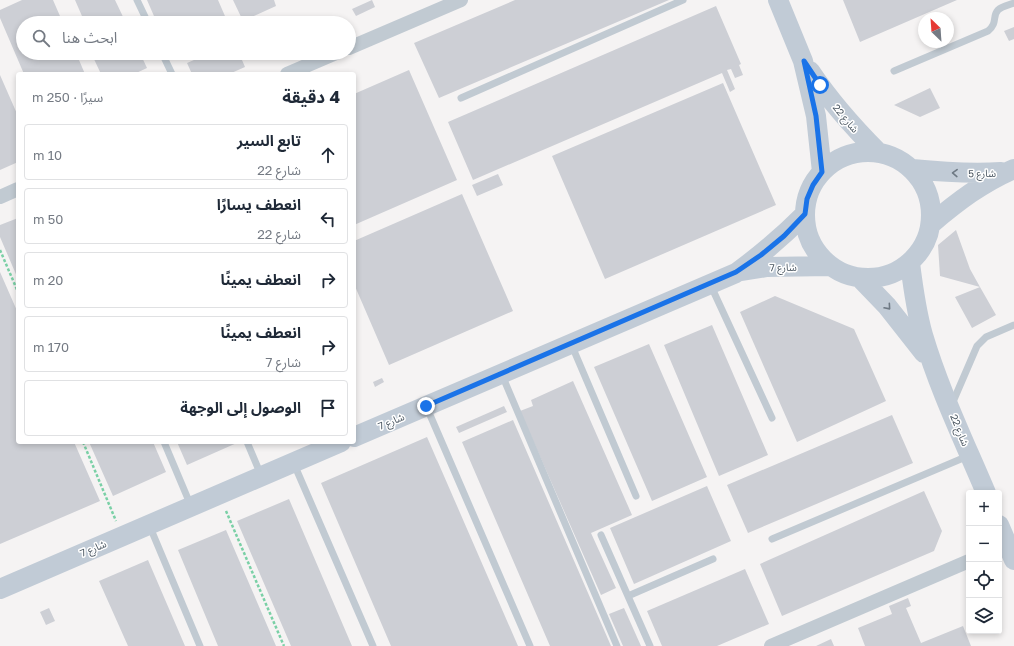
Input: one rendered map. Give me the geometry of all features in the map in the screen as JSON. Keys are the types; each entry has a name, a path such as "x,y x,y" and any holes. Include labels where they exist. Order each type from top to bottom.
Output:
{"street":[{"path":"356,45 461,0"},
{"name":"شارع 22","path":"778,0 804,61 816,116 822,172"},
{"path":"292,72 320,60"},
{"name":"شارع 22","path":"804,61 838,109 857,132 878,152"},
{"path":"878,152 896,158 912,169 924,185 931,204 931,224 924,246 910,263 895,273 879,278 862,279 845,274 830,266 816,252 808,234 805,214 807,199 813,185 822,172 838,160 858,153 878,152"},
{"name":"شارع 5","path":"912,169 944,173 976,174 1011,171"},
{"name":"شارع 5","path":"931,224 980,186 1011,171"},
{"path":"0,197 16,190"},
{"name":"شارع 7","path":"356,436 736,272 761,255 784,236 805,214"},
{"name":"شارع 22","path":"910,263 916,306 934,368 985,490"},
{"name":"شارع 7","path":"736,272 767,267 830,266"},
{"name":"شارع 22","path":"862,279 888,306 912,336 934,368"},
{"name":"شارع 7","path":"0,589 262,476 332,444"},
{"path":"1000,526 1007,551"},
{"path":"771,646 967,562"}],"lane":[{"path":"137,0 145,16"},
{"path":"461,98 683,0"},
{"path":"894,71 988,31 994,24 995,16 999,9 1014,3"},
{"path":"165,60 171,72"},
{"path":"710,284 772,418"},
{"path":"950,407 977,346 986,337 1014,325"},
{"path":"571,343 636,496"},
{"path":"501,373 617,646"},
{"path":"426,406 530,646"},
{"path":"165,444 191,507"},
{"path":"248,444 262,476"},
{"path":"772,539 970,455"},
{"path":"294,462 373,646"},
{"path":"149,525 200,646"},
{"path":"601,535 650,646"},
{"path":"628,596 713,559"}],"path":[{"path":"0,250 16,287"},
{"path":"83,444 123,536"},
{"path":"219,494 284,646"}],"building":[{"path":"22,0 53,0 60,16 16,16 16,55 0,18 0,10"},
{"path":"75,0 115,0 123,16 82,16"},
{"path":"147,0 218,0 225,16 154,16"},
{"path":"233,0 274,0 276,6 254,16 241,16"},
{"path":"372,0 375,7 356,16 352,9"},
{"path":"515,0 669,0 439,98 414,43"},
{"path":"843,0 957,0 929,12 918,12 918,17 860,42"},
{"path":"716,6 741,64 739,65 743,75 735,78 731,69 727,70 735,89 730,92 722,73 473,180 448,122"},
{"path":"1014,27 1014,39 1009,41 1004,31"},
{"path":"18,60 79,60 84,72 23,72"},
{"path":"94,60 143,60 147,68 138,72 100,72"},
{"path":"194,60 242,60 245,67 234,72 191,72 187,63"},
{"path":"409,70 457,180 356,224 356,93"},
{"path":"0,75 16,111 16,163 0,170"},
{"path":"723,83 776,205 605,279 552,156"},
{"path":"930,88 940,108 920,117 894,105"},
{"path":"498,174 503,185 477,196 472,185"},
{"path":"462,194 513,311 389,365 356,289 356,240"},
{"path":"16,219 16,274 0,237 0,225"},
{"path":"956,230 970,269 980,287 940,276 938,245"},
{"path":"0,272 16,308 16,444 75,444 100,501 0,544"},
{"path":"980,287 996,315 972,328 955,297"},
{"path":"775,296 854,329 886,401 797,442 740,312"},
{"path":"712,325 768,455 719,476 664,345"},
{"path":"649,344 707,477 652,501 594,367"},
{"path":"382,378 384,382 375,387 373,382"},
{"path":"573,381 632,515 591,533 616,588 601,595 520,411 533,406 531,400"},
{"path":"504,406 507,412 459,433 456,427"},
{"path":"892,415 913,463 748,533 727,485"},
{"path":"513,420 611,646 550,646 462,442"},
{"path":"427,437 518,646 391,646 321,483"},
{"path":"90,444 154,444 166,472 113,496"},
{"path":"178,444 234,444 187,465"},
{"path":"707,486 731,541 634,584 610,528"},
{"path":"924,491 942,531 934,551 782,616 760,564"},
{"path":"289,499 352,646 291,646 237,521"},
{"path":"226,530 276,646 218,646 178,550"},
{"path":"148,560 185,646 128,646 99,581"},
{"path":"745,569 769,624 717,646 662,646 647,611"},
{"path":"908,598 911,606 906,608 921,643 963,626 971,646 865,646 858,628 892,614 889,606"},
{"path":"49,608 55,621 46,625 40,612"},
{"path":"624,608 641,646 623,646 609,614"},
{"path":"831,639 834,646 816,646"}],"route":[{"path":"426,406 736,272 761,255 784,236 805,214 807,199 813,185 822,172 816,116 804,61 820,85"}]}
